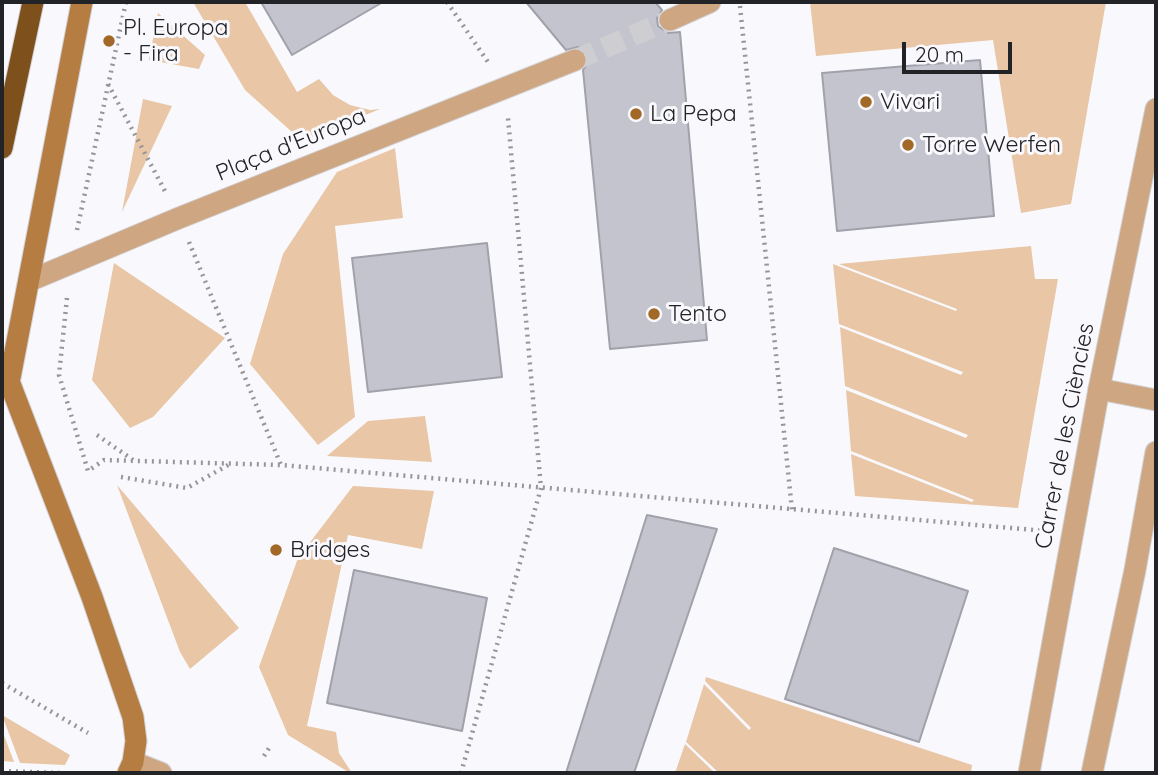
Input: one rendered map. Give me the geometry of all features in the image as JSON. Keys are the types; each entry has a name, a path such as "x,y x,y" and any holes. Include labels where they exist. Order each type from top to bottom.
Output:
{"highway":[{"path":"2,148 33,2"}],"main road":[{"path":"82,2 29,282 6,373 92,597 133,717 136,741 130,768"}],"street":[{"path":"670,20 710,2"},
{"name":"Plaça d'Europa","path":"29,282 179,218 575,60"},
{"name":"Carrer de les Ciències","path":"1029,773 1099,389 1156,109"},
{"path":"1099,389 1156,400"},
{"path":"1092,773 1135,569 1156,452"},
{"path":"130,768 161,773"}],"path":[{"path":"447,2 506,89 541,488 461,773"},
{"path":"739,2 792,510"},
{"path":"108,84 179,218 281,465"},
{"path":"97,435 134,461"},
{"path":"88,471 104,460 281,465 1022,529"},
{"path":"121,477 187,488 230,464"},
{"path":"2,683 88,733"},
{"path":"264,756 271,745"},
{"path":"2,771 60,773"}],"shaded area":[{"path":"193,2 245,2 297,92 319,79 333,95 350,105 370,110 380,109 302,141 245,90"},
{"path":"810,2 1106,2 1071,204 1021,213 993,40 816,56"},
{"path":"158,13 205,55 199,69 149,60"},
{"path":"143,99 172,106 122,212"},
{"path":"395,148 403,218 335,226 355,417 318,445 250,364 283,254 337,172"},
{"path":"1031,246 1035,279 1058,279 1018,508 855,496 851,454 972,502 974,500 851,451 846,390 966,438 968,435 845,386 840,327 961,375 963,372 839,324 833,264 956,311 957,309 839,264"},
{"path":"114,263 225,338 153,417 130,428 92,380"},
{"path":"425,416 432,462 327,456 368,421"},
{"path":"117,485 239,628 190,669 180,652"},
{"path":"353,486 434,491 422,549 348,535 307,726 336,732 339,753 350,773 288,735 259,667 298,558"},
{"path":"706,677 972,765 971,773 719,773 686,742 704,684 749,730 751,728 705,681"},
{"path":"2,715 70,755 65,765 20,763"},
{"path":"2,730 14,762 2,761"},
{"path":"685,744 715,773 675,773"}],"building":[{"path":"261,2 383,2 292,55"},
{"path":"526,2 655,2 662,10 657,18 658,26 668,33 680,32 707,340 610,349 583,70 588,63 587,56 584,50 578,47 566,50"},
{"name":"Torre Werfen","path":"980,60 994,216 837,231 822,73"},
{"path":"487,243 502,377 368,392 352,258"},
{"path":"647,515 717,529 634,773 566,773"},
{"path":"834,548 968,591 919,742 785,699"},
{"path":"354,570 487,598 462,731 327,703"}],"tunnel":[{"path":"575,60 670,20"}],"place":[{"name":"Pl. Europa - Fira","path":"109,41"},
{"name":"Vivari","path":"866,102"},
{"name":"La Pepa","path":"636,114"},
{"name":"Torre Werfen","path":"908,145"},
{"name":"Tento","path":"654,314"},
{"name":"Bridges","path":"276,550"}]}
